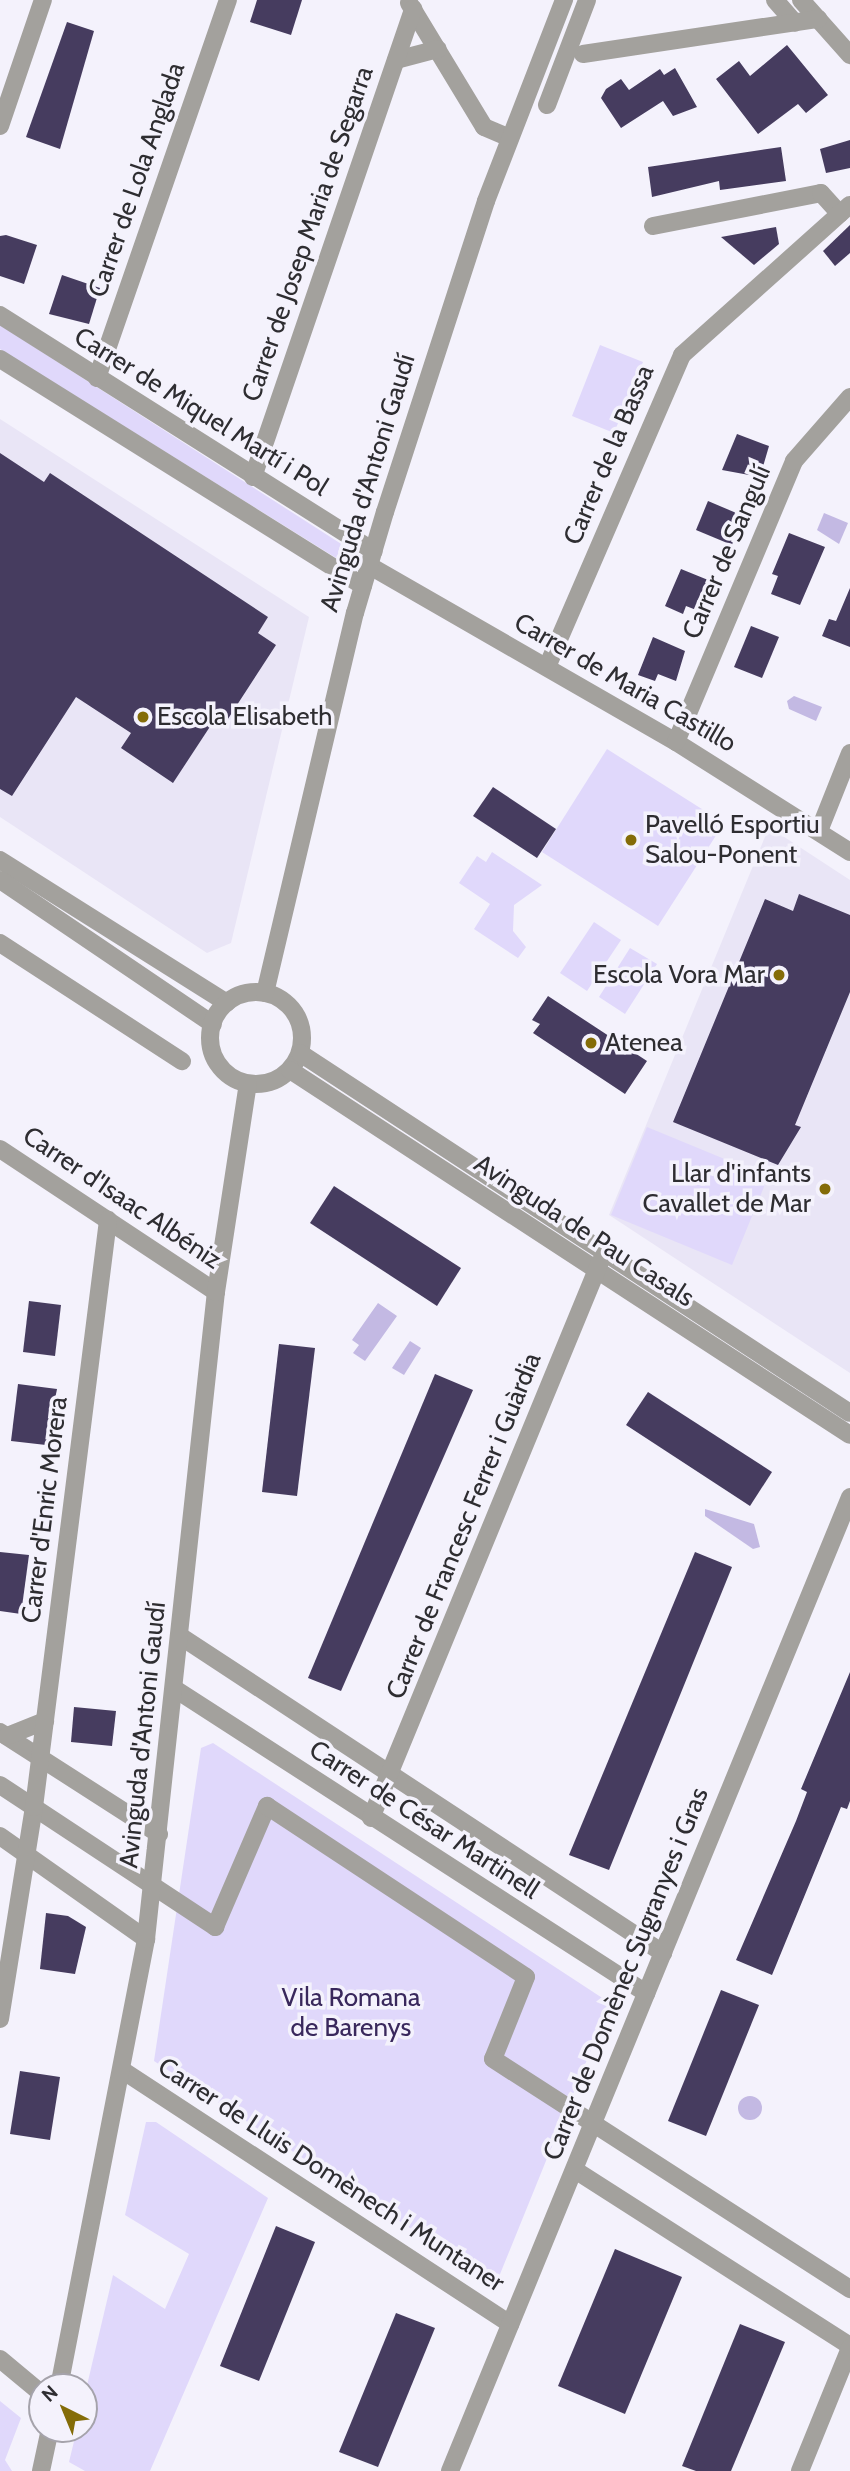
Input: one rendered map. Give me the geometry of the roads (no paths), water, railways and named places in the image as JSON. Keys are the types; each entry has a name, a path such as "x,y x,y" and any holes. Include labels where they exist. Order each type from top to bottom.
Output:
{"street":[{"path":"0,126 43,0"},
{"name":"Carrer de Lola Anglada","path":"97,378 228,0"},
{"name":"Avinguda d'Antoni Gaudí","path":"265,993 363,586 449,309 510,138 564,0"},
{"path":"547,105 587,0"},
{"path":"775,0 794,23"},
{"path":"801,0 850,55"},
{"path":"410,5 484,127 510,138"},
{"name":"Carrer de Josep Maria de Segarra","path":"253,477 396,60 410,5"},
{"path":"583,54 818,19"},
{"path":"396,60 438,49"},
{"path":"653,226 821,193 845,210"},
{"name":"Carrer de la Bassa","path":"547,667 682,355 845,210"},
{"name":"Carrer de Miquel Martí i Pol","path":"0,315 253,477 372,559"},
{"path":"0,359 363,586"},
{"name":"Carrer de Sangulí","path":"676,741 794,461 850,397"},
{"name":"Carrer de Maria Castillo","path":"372,559 547,667 676,741 850,852"},
{"path":"819,831 850,753"},
{"path":"0,860 227,1003"},
{"path":"0,880 213,1024"},
{"path":"0,943 182,1061"},
{"path":"265,993 281,1000 298,1019 300,1053 290,1070 266,1083 248,1084 219,1066 211,1042 213,1024 227,1003 265,993"},
{"name":"Avinguda de Pau Casals","path":"300,1053 850,1435"},
{"name":"Avinguda de Pau Casals","path":"290,1070 850,1413"},
{"name":"Avinguda d'Antoni Gaudí","path":"62,2373 146,1939 216,1292 248,1084"},
{"name":"Carrer d'Isaac Albéniz","path":"0,1149 216,1292"},
{"name":"Carrer d'Enric Morera","path":"0,2019 34,1807 108,1220"},
{"path":"104,1250 138,1239"},
{"name":"Carrer de Francesc Ferrer i Guàrdia","path":"371,1818 600,1262"},
{"name":"Carrer de Domènec Sugranyes i Gras","path":"450,2471 850,1497"},
{"path":"180,1636 663,1953"},
{"name":"Carrer de César Martinell","path":"175,1689 646,1993"},
{"path":"3,1734 45,1721"},
{"path":"3,1734 159,1834"},
{"path":"0,1785 215,1927 267,1806 526,1978 493,2059 850,2289"},
{"path":"0,1836 146,1939"},
{"path":"22,1883 53,1873"},
{"name":"Carrer de Lluis Domènech i Muntaner","path":"122,2070 510,2324"},
{"path":"575,2170 850,2347 800,2471"},
{"path":"0,2359 28,2382"},
{"path":"41,2471 47,2443"}],"place":[{"name":"Escola Elisabeth","path":"143,717"},
{"name":"Pavelló Esportiu Salou-Ponent","path":"631,840"},
{"name":"Escola Vora Mar","path":"779,975"},
{"name":"Atenea","path":"591,1043"},
{"name":"Llar d'infants Cavallet de Mar","path":"825,1189"}],"park label":[{"name":"Vila Romana de Barenys","path":"351,2013"}]}
